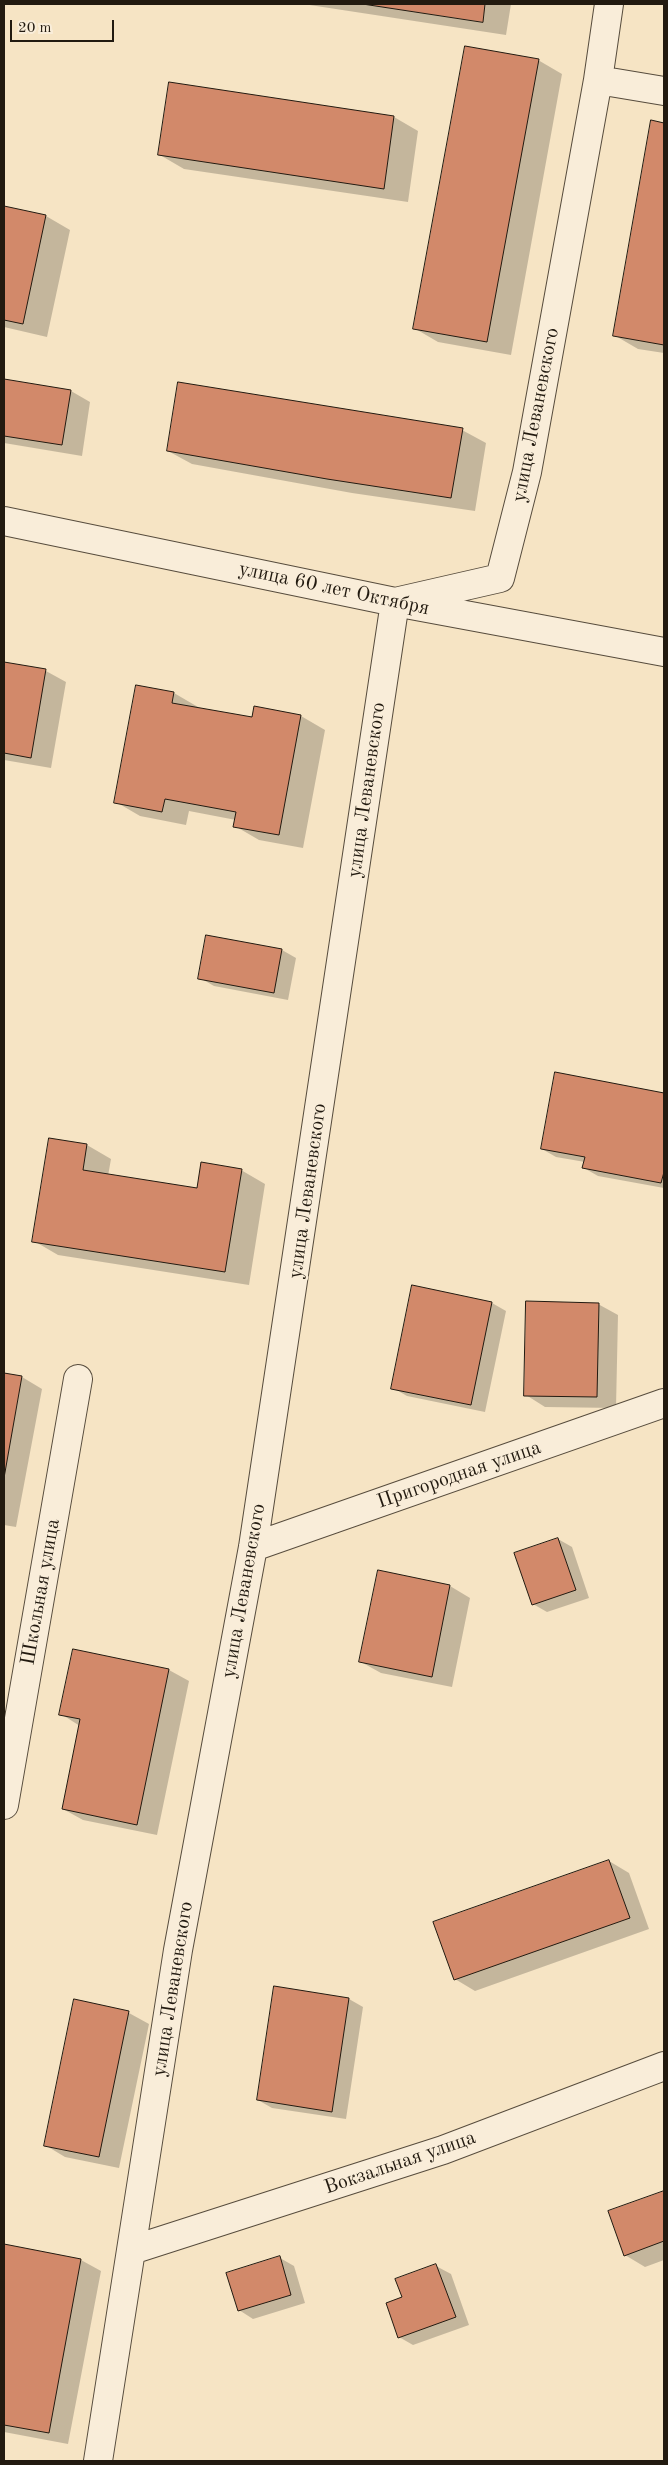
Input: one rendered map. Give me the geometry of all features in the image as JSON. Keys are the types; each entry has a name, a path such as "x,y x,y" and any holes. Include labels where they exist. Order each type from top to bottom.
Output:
{"street":[{"name":"улица Леваневского","path":"98,2461 178,1950 253,1547 394,602 500,578 527,472 598,80 608,4"},
{"path":"598,80 664,91"},
{"name":"улица 60 лет Октября","path":"4,521 394,602 664,652"},
{"name":"Школьная улица","path":"4,1805 78,1379"},
{"name":"Пригородная улица","path":"253,1547 664,1403"},
{"name":"Вокзальная улица","path":"132,2250 443,2150 664,2066"}],"building":[{"path":"363,4 485,4 483,22"},
{"path":"465,46 539,59 487,342 413,329"},
{"path":"169,82 394,116 384,189 158,155"},
{"path":"651,120 664,123 664,345 613,336"},
{"path":"4,206 46,215 23,324 4,320"},
{"path":"4,379 71,390 62,445 4,436"},
{"path":"178,382 463,428 451,498 327,479 167,451"},
{"path":"4,662 46,669 31,758 4,753"},
{"path":"136,685 174,692 172,703 252,717 254,706 301,715 279,835 233,827 236,812 165,799 162,812 114,803"},
{"path":"206,935 282,949 274,993 198,979"},
{"path":"555,1072 664,1093 664,1172 661,1183 582,1168 585,1157 541,1149"},
{"path":"49,1138 87,1144 83,1170 197,1188 201,1162 242,1169 225,1272 32,1242"},
{"path":"412,1285 492,1302 471,1405 391,1389"},
{"path":"526,1301 599,1303 597,1397 524,1396"},
{"path":"4,1373 22,1376 4,1478"},
{"path":"558,1538 576,1590 532,1605 514,1553"},
{"path":"378,1570 450,1585 432,1677 359,1662"},
{"path":"73,1649 169,1669 137,1825 62,1809 80,1719 59,1715"},
{"path":"609,1860 630,1918 454,1980 433,1922"},
{"path":"274,1986 349,1998 332,2112 257,2100"},
{"path":"74,1999 129,2011 99,2157 44,2146"},
{"path":"664,2191 664,2241 624,2256 608,2211"},
{"path":"4,2244 81,2259 49,2433 4,2425"},
{"path":"280,2256 291,2295 238,2311 226,2273"},
{"path":"436,2264 456,2317 398,2338 386,2303 402,2297 395,2279"}]}
